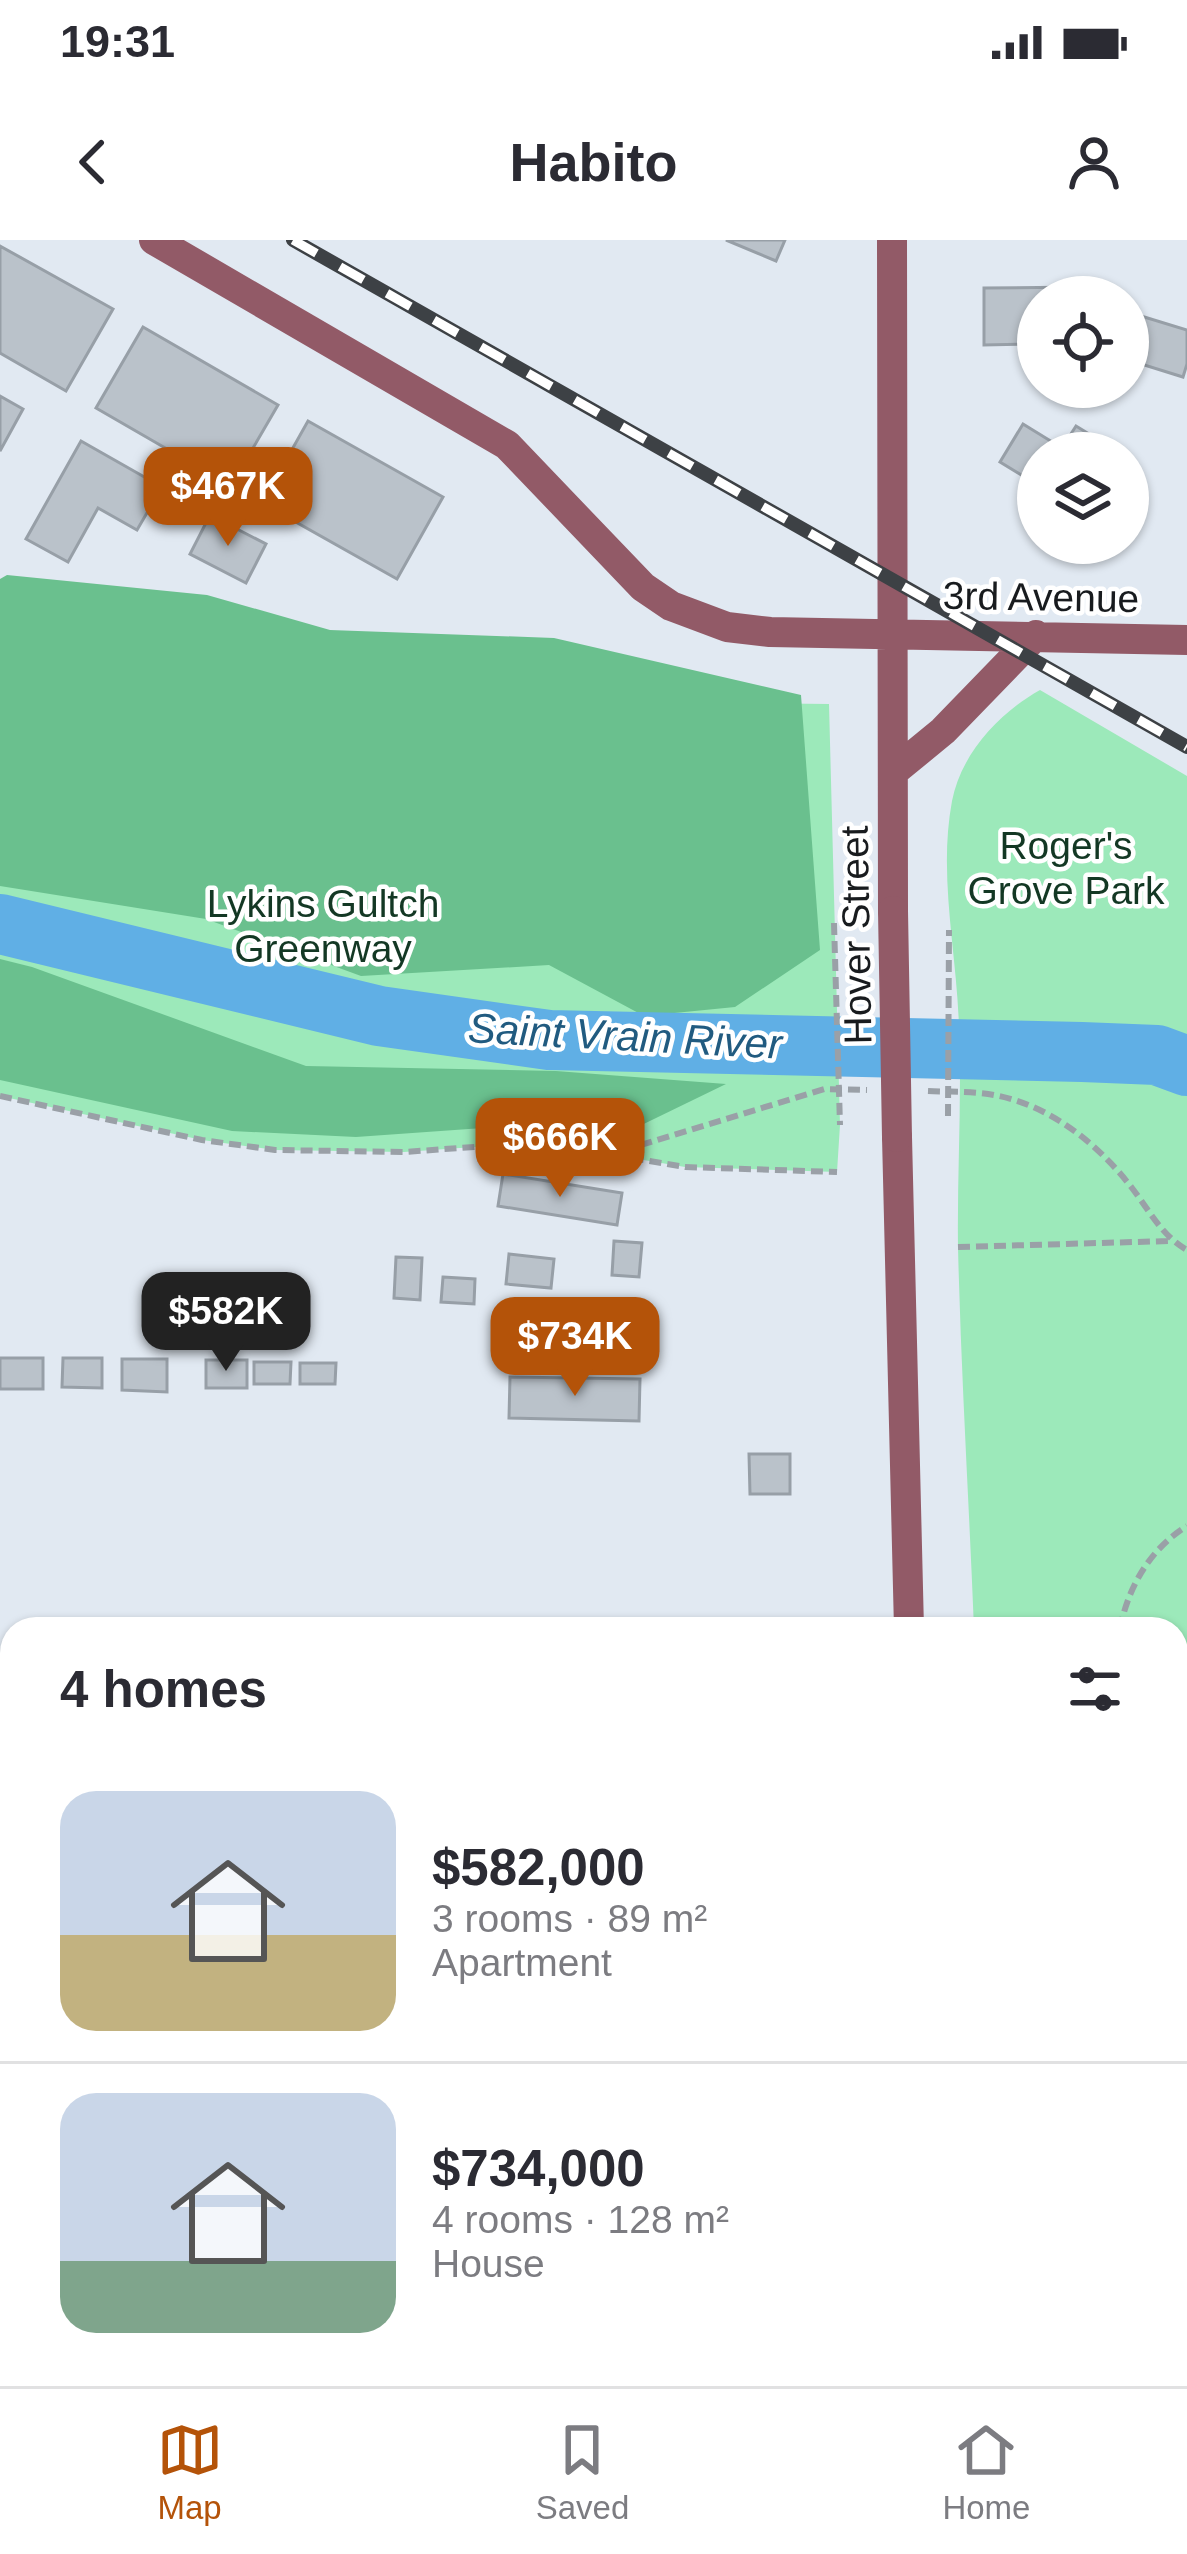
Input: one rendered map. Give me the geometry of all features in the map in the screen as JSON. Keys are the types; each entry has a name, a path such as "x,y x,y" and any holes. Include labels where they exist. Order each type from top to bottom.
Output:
{"main road":[{"name":"3rd Avenue","path":"154,240 507,445 643,587 671,606 709,622 749,631 1187,640"},
{"name":"Hover Street","path":"892,240 893,911 909,1617"},
{"path":"893,772 943,731 1036,635"}],"path":[{"path":"834,923 840,1125"},
{"path":"948,1116 949,930"},
{"path":"611,1154 824,1089 884,1090"},
{"path":"924,1091 993,1094 1022,1103 1084,1136 1121,1174 1171,1241 1187,1250"},
{"path":"0,1096 202,1140 275,1150 561,1146 685,1166 837,1172"},
{"path":"958,1247 1171,1241"},
{"path":"1123,1617 1130,1591 1148,1561 1187,1526"}],"green space":[{"path":"7,575 207,595 330,630 554,638 801,695 820,950 735,1007 644,1016 549,965 361,976 206,919 0,886 0,579"},
{"name":"Roger's Grove Park","path":"1040,690 1187,776 1187,1617 973,1617 958,1247 959,1028 948,829 964,767 984,736"},
{"name":"Lykins Gultch Greenway","path":"0,696 829,704 840,1125 837,1172 685,1167 561,1146 404,1152 275,1150 202,1140 0,1096"},
{"path":"0,959 306,1066 556,1071 726,1084 619,1136 497,1127 356,1137 232,1131 0,1080"}],"building":[{"path":"726,240 785,240 776,261"},
{"path":"0,246 113,309 66,391 0,353"},
{"path":"984,288 1017,288 1017,344 984,345"},
{"path":"1149,318 1187,330 1183,377 1149,366"},
{"path":"143,327 278,405 231,486 96,408"},
{"path":"0,396 23,409 0,451"},
{"path":"308,421 443,497 397,579 262,503"},
{"path":"1017,434 1017,472 1000,462"},
{"path":"81,441 162,487 137,530 98,508 68,562 26,539"},
{"path":"210,515 266,544 246,583 190,554"},
{"path":"503,1174 622,1193 617,1225 498,1206"},
{"path":"614,1241 642,1243 639,1277 612,1275"},
{"path":"509,1254 554,1259 551,1288 506,1284"},
{"path":"396,1257 422,1258 420,1300 394,1298"},
{"path":"443,1277 475,1279 474,1304 441,1302"},
{"path":"518,1323 556,1325 554,1353 516,1351"},
{"path":"0,1358 43,1358 43,1389 0,1389"},
{"path":"63,1358 102,1358 102,1388 62,1387"},
{"path":"122,1359 167,1359 167,1392 122,1390"},
{"path":"206,1360 247,1360 247,1388 206,1388"},
{"path":"254,1362 291,1362 290,1384 254,1384"},
{"path":"300,1363 336,1363 335,1384 300,1384"},
{"path":"510,1377 640,1379 639,1421 509,1418"},
{"path":"749,1454 790,1454 790,1494 750,1494"}],"waterway":[{"name":"Saint Vrain River","path":"0,924 379,1016 549,1040 1157,1055 1187,1066"}],"railway":[{"path":"293,240 1187,747"}]}
